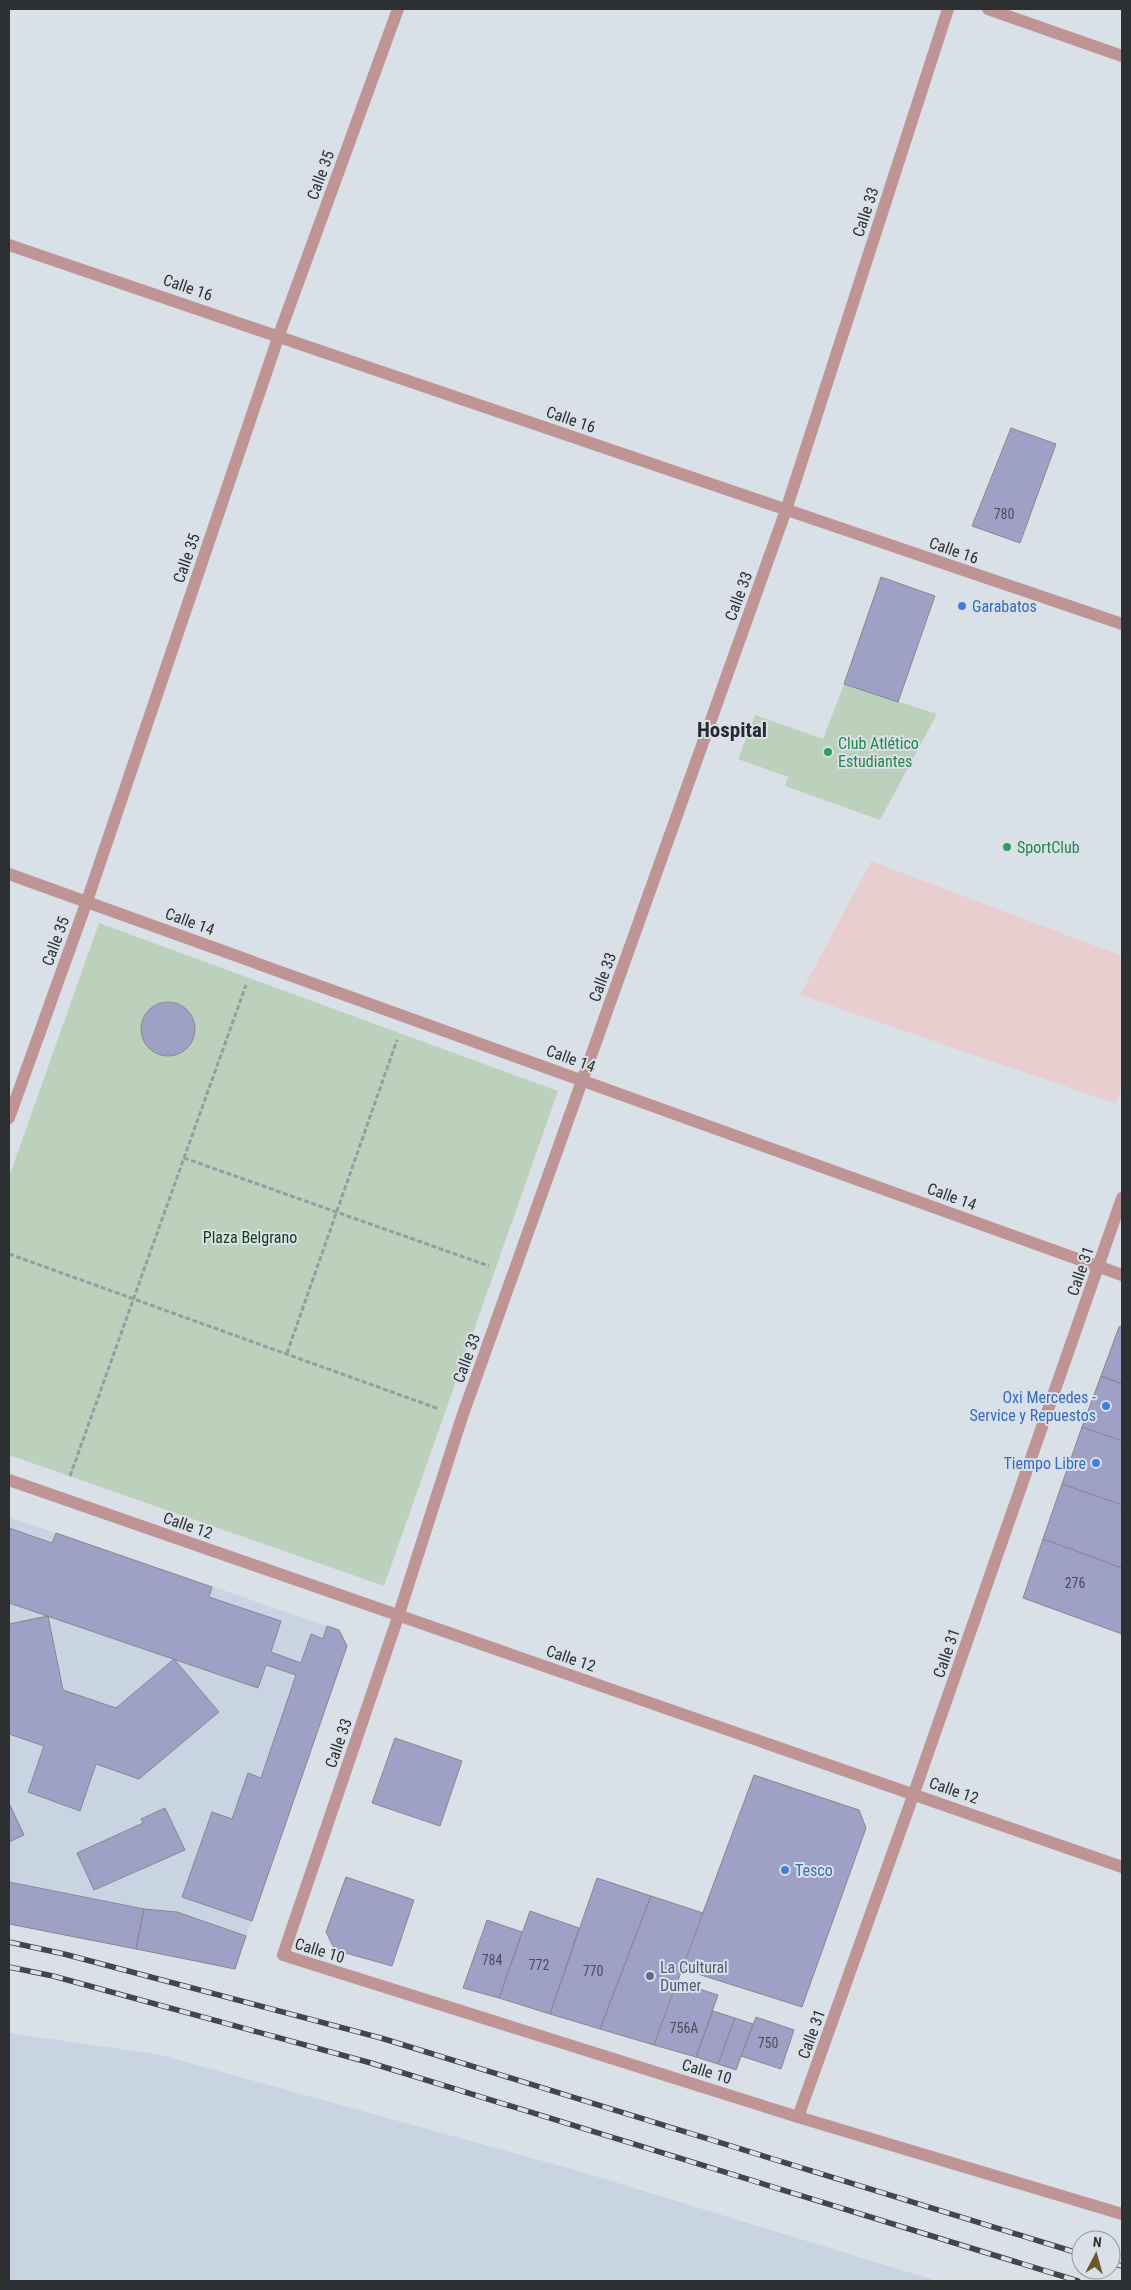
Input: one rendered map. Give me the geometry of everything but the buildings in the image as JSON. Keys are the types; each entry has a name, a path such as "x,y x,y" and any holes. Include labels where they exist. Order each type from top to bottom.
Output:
{"street":[{"name":"Calle 35","path":"9,1118 87,902 279,335 398,9"},
{"name":"Calle 33","path":"283,1955 398,1617 462,1417 786,510 948,9"},
{"path":"988,9 1122,56"},
{"name":"Calle 16","path":"9,244 1122,624"},
{"name":"Calle 14","path":"9,874 1122,1274"},
{"name":"Calle 31","path":"798,2117 914,1793 1122,1198"},
{"name":"Calle 12","path":"9,1480 398,1617 914,1793 1122,1867"},
{"name":"Calle 10","path":"283,1955 798,2117 1122,2214"}],"path":[{"path":"62,1498 255,962"},
{"path":"287,1353 406,1016"},
{"path":"184,1158 513,1274"},
{"path":"9,1254 462,1417"}],"shaded area":[{"path":"871,861 1122,956 1122,1086 1116,1104 800,995"},
{"path":"9,1517 339,1630 347,1646 235,1969 9,1924"},
{"path":"9,2033 157,2054 582,2172 937,2281 9,2281"}],"green space":[{"name":"Club Atlético Estudiantes","path":"844,684 937,714 880,820 785,786 788,777 738,759 755,715 823,739"},
{"name":"Plaza Belgrano","path":"99,923 558,1091 384,1586 9,1455 9,1177"}],"railway":[{"path":"9,1942 64,1954 381,2038 1071,2251"},
{"path":"9,1967 53,1976 371,2063 1078,2281"}],"place":[{"name":"Garabatos","path":"962,606"},
{"name":"Club Atlético Estudiantes","path":"828,752"},
{"name":"SportClub","path":"1007,847"},
{"name":"Oxi Mercedes - Service y Repuestos","path":"1106,1406"},
{"name":"Tiempo Libre","path":"1096,1463"},
{"name":"Tesco","path":"785,1870"},
{"name":"La Cultural Dumer","path":"650,1976"}],"district":[{"name":"Hospital","path":"732,730"}]}
